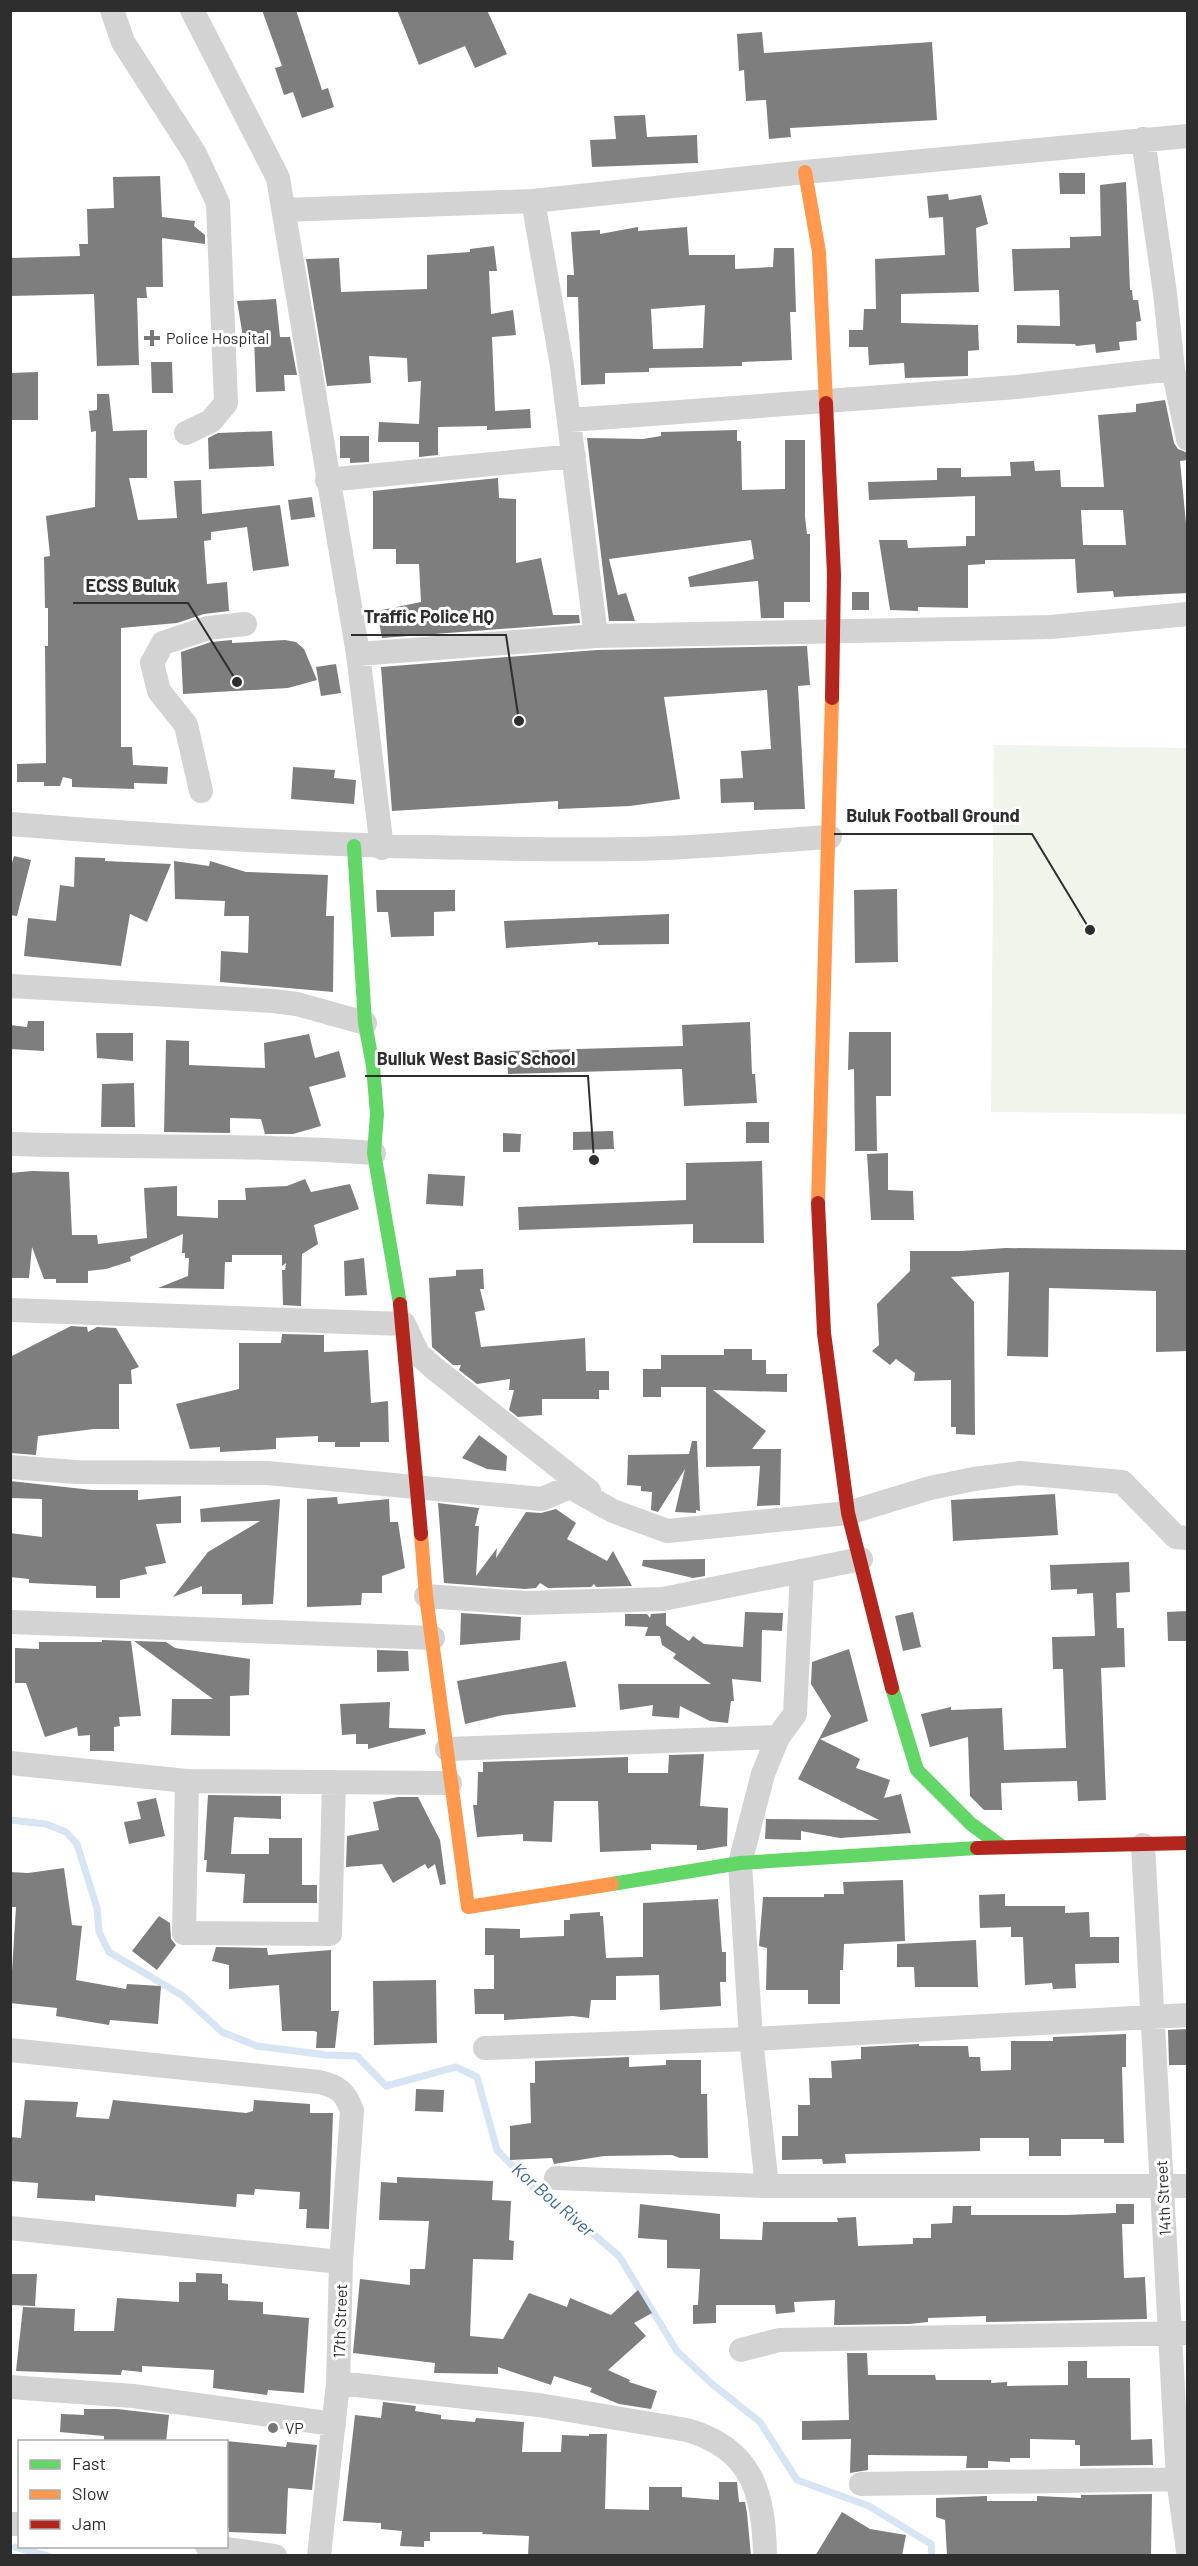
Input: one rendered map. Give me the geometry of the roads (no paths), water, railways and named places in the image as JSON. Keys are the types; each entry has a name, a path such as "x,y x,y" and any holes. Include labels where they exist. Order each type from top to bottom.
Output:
{"street":[{"path":"112,10 123,42 195,154 218,203 226,403 211,421 186,433"},
{"path":"192,10 278,178 358,654 382,848"},
{"path":"284,210 533,201 805,172 1188,136"},
{"path":"1143,139 1166,293 1173,369 1187,433"},
{"path":"805,172 819,252 835,630 830,837 819,1100 818,1206 824,1333 848,1513 903,1731 917,1770 971,1824 1001,1846"},
{"path":"533,201 554,314 570,420 596,636"},
{"path":"570,420 1027,386 1173,369"},
{"path":"327,480 574,456"},
{"path":"358,654 596,636 1051,627 1188,614"},
{"path":"201,791 186,725 159,691 152,663 163,643 208,628 245,624"},
{"path":"10,824 194,839 382,848 638,849 830,837"},
{"path":"354,846 364,1023 373,1066 377,1114 374,1153 404,1324 426,1596 468,1907 740,1863 1001,1846 1188,1844"},
{"path":"10,986 273,1001 297,1004 364,1023"},
{"path":"10,1144 120,1148 314,1149 374,1153"},
{"path":"10,1310 404,1324"},
{"path":"404,1324 418,1354 613,1510"},
{"path":"10,1467 76,1472 267,1473 542,1499 570,1487 613,1510 667,1531 848,1513 930,1488 1020,1473 1122,1482 1176,1537 1188,1538"},
{"path":"426,1596 525,1603 663,1599 861,1559"},
{"path":"766,2186 751,2039 740,1863 763,1774 778,1737 795,1714 802,1572"},
{"path":"10,1622 433,1638"},
{"path":"447,1749 778,1737"},
{"path":"10,1763 187,1781 450,1783"},
{"path":"187,1781 184,1933 330,1934 334,1782"},
{"name":"14th Street","path":"1143,1845 1162,2188 1179,2334 1183,2479 1188,2551"},
{"path":"485,2048 751,2039 1188,2015"},
{"name":"17th Street","path":"10,2050 319,2082 340,2090 352,2111 341,2262 338,2383 319,2556"},
{"path":"556,2178 766,2186 1162,2188 1188,2186"},
{"path":"10,2228 341,2262"},
{"path":"741,2350 779,2340 1179,2334"},
{"path":"338,2383 539,2405 687,2430 709,2436 753,2476 765,2516 765,2556"},
{"path":"10,2387 133,2396 334,2424"},
{"path":"861,2484 1183,2479"},
{"path":"215,2548 275,2556"}],"waterway":[{"name":"Kor Bou River","path":"10,1820 46,1824 66,1832 77,1844 97,1908 99,1932 109,1952 183,1996 222,2032 257,2046 326,2055 357,2056 386,2086 456,2067 477,2077 497,2150 538,2192 584,2226 619,2256 677,2351 712,2384 760,2422 797,2480 869,2506 931,2544 932,2556"},
{"path":"19,2548 48,2556"}],"place":[{"name":"Police Hospital","path":"152,338"},
{"name":"ECSS Buluk","path":"237,682"},
{"name":"Traffic Police HQ","path":"519,721"},
{"name":"Buluk Football Ground","path":"1090,930"},
{"name":"Bulluk West Basic School","path":"594,1160"},
{"name":"VP","path":"273,2428"}]}
